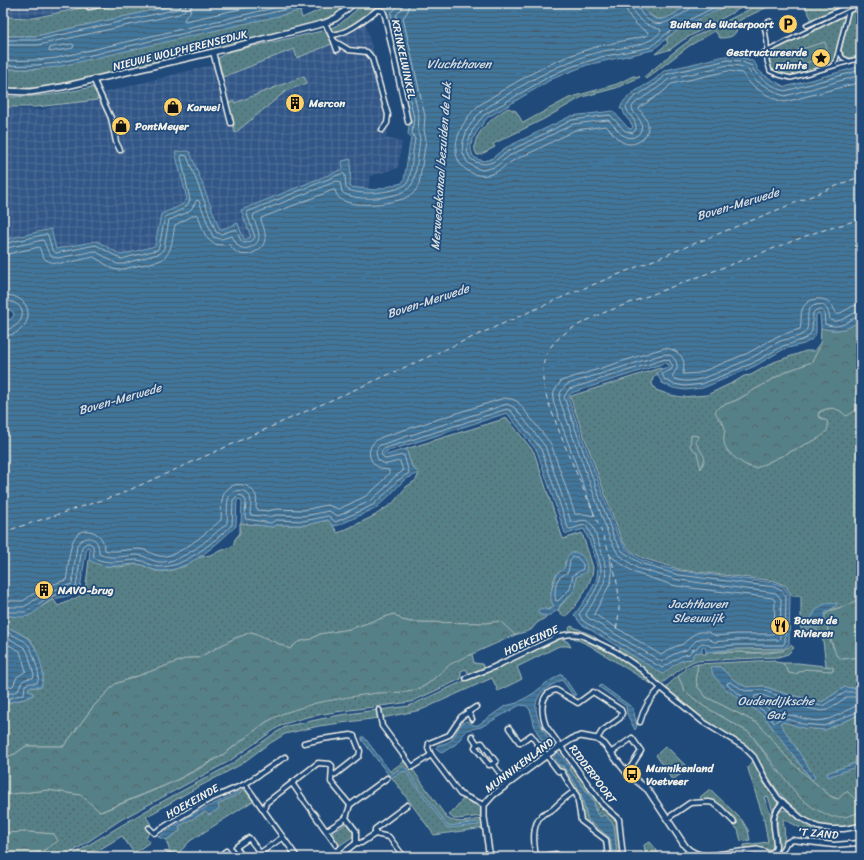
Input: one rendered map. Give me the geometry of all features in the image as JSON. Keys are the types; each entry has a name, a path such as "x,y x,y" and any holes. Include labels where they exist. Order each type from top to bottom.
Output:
{"street":[{"path":"89,7 108,3"},
{"path":"121,3 128,5 137,3"},
{"name":"NIEUWE WOLPHERENSEDIJK","path":"3,90 30,92 45,90 213,52 325,24 336,18 354,3"},
{"path":"831,67 839,52 850,4"},
{"path":"807,25 850,4"},
{"path":"761,54 861,5"},
{"name":"KRINKELWINKEL","path":"331,35 345,31 360,23 377,10 383,11 408,122"},
{"path":"770,21 763,24 765,30 767,61 770,71 791,78 861,58"},
{"path":"325,24 334,40 336,50"},
{"path":"334,40 349,50 366,52 372,58 388,115 387,123 382,130"},
{"path":"213,52 230,124"},
{"path":"839,52 843,58 849,61"},
{"path":"94,80 111,118 116,142 120,150"},
{"name":"HOEKEINDE","path":"466,678 494,667 558,636 571,634 585,637 616,652 642,670 661,688 703,722 744,747 754,757 766,780 778,798 801,818 818,826 837,830 861,826"},
{"path":"640,722 648,705 661,688"},
{"name":"RIDDERPOORT","path":"597,739 602,731 620,718 622,713 621,710 596,693 591,693 578,703 556,690 552,691 545,697 542,707 546,726 603,805 618,819 623,857"},
{"path":"476,707 457,721 449,735 430,743 428,748 431,755 460,794 484,805"},
{"path":"379,710 382,726 412,767 431,755"},
{"path":"468,712 472,719"},
{"path":"509,728 520,743 531,735 549,755 558,771 562,772 575,791 581,821 606,840 608,857"},
{"path":"304,743 322,739 351,735 354,736 360,751 359,756 336,774 332,775"},
{"path":"472,736 477,744 475,747 486,763 489,765 494,764"},
{"name":"MUNNIKENLAND","path":"489,857 484,805 493,795 572,739 581,736 597,739"},
{"path":"612,752 632,738 641,751 627,773"},
{"path":"597,739 612,752 627,773 648,790 668,818 685,846 694,855 707,856 748,850 759,850 770,856 776,847 773,815 783,802"},
{"path":"477,744 482,743 496,762 494,764 508,784"},
{"name":"HOEKEINDE","path":"149,828 154,833 208,800 245,784 284,757"},
{"path":"264,810 266,803 318,763 330,764 332,766 332,782 350,805"},
{"path":"326,832 346,818 350,805 387,778"},
{"path":"292,783 336,845"},
{"path":"245,784 297,857"},
{"path":"560,857 556,854 535,857 533,839 535,825 542,814 552,809 556,804 575,791"},
{"path":"668,818 690,804 709,802 714,803 734,822"},
{"path":"375,834 375,829 407,805"},
{"path":"346,818 356,831 356,843"},
{"path":"338,857 356,843 361,843 375,834 389,837 404,857"},
{"path":"242,856 236,847 249,838 262,855 283,837"},
{"name":"'T ZAND","path":"779,857 786,843 792,840 834,845 858,843 861,849"},
{"path":"748,850 749,857"},
{"path":"218,857 226,851"},
{"path":"165,857 172,857"}],"shaded area":[{"path":"3,3 132,3 3,19"},
{"path":"364,19 391,115 386,138 402,142 398,168 371,176 368,189 349,187 342,161 343,169 241,210 251,237 244,240 220,231 190,152 175,152 187,199 182,205 161,214 155,246 121,255 97,241 56,249 51,229 3,240 3,108 41,110 294,44"}],"green space":[{"path":"105,3 118,3 123,5 137,3 185,3 36,36 3,36 3,17 33,18"},
{"path":"335,3 350,3 326,21 299,29 84,80 34,88 3,88 3,69 38,69 300,11 302,18"},
{"path":"364,3 379,3 380,7 363,19 343,30 331,30 331,28 340,24"},
{"path":"385,3 393,3 385,8 380,7"},
{"path":"639,3 691,3 670,17 658,19 646,11"},
{"path":"732,3 750,3 683,40 671,49 655,54 668,43 666,40 679,30"},
{"path":"762,3 776,3 740,20 736,31 732,36 720,38 715,31 689,46 646,79 644,77 694,37"},
{"path":"810,3 850,3 847,6 846,5 812,20 805,6"},
{"path":"861,8 861,56 848,58 843,56 841,51 850,13"},
{"path":"846,15 832,64 792,75 780,73 772,69 769,61 769,52"},
{"path":"322,31 326,32 332,44 297,58 294,49 223,77 218,58 227,52"},
{"path":"825,42 829,56 802,64 798,50"},
{"path":"304,76 307,83 286,91 235,133 228,103 234,101 235,103"},
{"path":"633,76 640,77 616,88 582,97 544,119 493,144 495,147 480,155 477,155 475,141 490,121 508,108 516,111 523,123 569,98 617,84"},
{"path":"92,87 98,95 97,100 36,107 3,107 3,97 48,95"},
{"path":"861,319 861,397 860,403 854,411 846,416 834,408 819,412 819,417 827,421 828,424 828,429 824,434 819,438 756,468 746,465 736,459 725,446 725,430 715,411 721,406 737,400 785,372 812,362 820,346 821,328 837,330 852,325"},
{"path":"821,342 818,352 812,362 785,372 737,400 721,406 718,419 724,424 724,437 727,451 747,466 756,468 819,438 827,421 819,417 819,413 833,408 839,410 845,415 858,406 861,397 861,595 856,601 848,605 831,610 825,620 831,643 840,657 843,659 861,657 861,688 845,687 822,702 786,694 763,686 746,687 733,679 720,667 712,667 726,689 763,715 812,780 815,777 779,723 784,722 803,728 825,730 861,714 861,761 827,773 829,776 861,765 861,805 848,792 838,799 830,796 790,761 759,724 706,697 697,686 696,676 698,664 775,660 775,662 783,663 789,673 795,674 805,669 833,671 833,667 826,666 822,633 818,633 817,630 801,630 801,596 792,596 786,586 775,581 681,570 642,558 631,551 620,536 570,397 660,368 661,369 653,378 652,384 656,390 682,397 707,395 744,376 751,375 774,362 806,351 813,351"},
{"path":"507,418 534,452 563,539 582,533 593,567 591,578 582,596 564,617 558,610 573,591 576,577 565,561 565,568 556,575 554,579 551,592 554,607 548,610 544,609 539,614 548,616 537,623 531,630 515,635 503,624 497,622 411,622 402,620 394,614 350,629 320,634 311,639 298,642 290,649 252,632 233,639 198,658 188,658 115,684 93,707 64,746 26,746 15,754 3,758 3,704 24,699 33,695 28,688 41,687 43,675 35,647 30,639 6,626 3,623 3,617 27,616 52,600 54,600 58,606 78,597 85,592 89,560 105,566 119,567 139,564 156,571 169,571 185,566 193,559 210,555 233,546 235,539 240,533 240,523 273,527 275,525 305,525 329,520 338,533 374,516 393,503 406,487 416,480 419,473 412,467 406,449"},
{"path":"691,435 699,436 696,443 705,458 701,469 697,453 690,446"},
{"path":"861,595 861,657 842,659 836,655 824,617 831,611 853,602"},
{"path":"394,614 402,620 411,622 486,623 500,621 515,635 452,663 426,685 416,690 349,697 316,703 284,713 266,722 224,754 173,782 100,812 81,795 48,790 3,795 3,758 15,754 26,746 64,746 93,707 115,684 188,658 198,658 233,639 252,632 290,649 298,642 311,639 320,634 350,629"},
{"path":"571,626 592,635 604,644 581,634 570,632 569,628"},
{"path":"569,636 581,637 589,640 640,670 656,687 589,645"},
{"path":"561,638 568,642 571,647 559,646 517,667 522,679 498,691 492,678 421,710 382,718 380,710 409,706 555,639"},
{"path":"791,645 794,648 788,654 778,657 694,661 683,667 661,684 641,667 618,652 620,648 663,673 678,662 685,659 690,660 694,653 702,652 702,654 706,654 706,652 712,651 770,653 787,648"},
{"path":"737,649 783,649 783,651 747,653 712,651"},
{"path":"472,654 474,663 482,664 485,669 471,674 468,673 466,669 461,671 461,679 411,702 335,712 307,717 284,724 228,762 122,819 65,857 23,857 45,850 54,834 28,832 3,833 3,795 48,790 82,795 101,812 164,786 210,763 232,749 260,726 284,713 306,705 341,697 416,690 426,685 452,663"},
{"path":"783,663 833,667 833,671 805,669 795,674 789,673"},
{"path":"698,664 696,676 697,686 706,697 759,724 790,761 830,796 838,799 848,792 861,805 861,812 845,817 832,817 815,809 799,797 750,733 702,705 685,691 678,676 687,667"},
{"path":"678,676 685,691 702,705 750,733 777,771 851,815 861,812 861,823 839,828 821,826 807,820 797,812 777,790 755,755 744,745 702,718 668,691 667,686"},
{"path":"377,710 378,718 319,726 285,734 264,747 240,765 146,817 151,824 147,827 150,832 146,837 150,842 134,853 122,836 97,851 70,857 154,806 230,765 287,726 340,715"},
{"path":"666,746 689,769 672,780 656,755"},
{"path":"406,760 447,818 460,822 482,819 484,828 434,835 389,772"},
{"path":"753,761 764,783 778,802 773,812 768,796 764,797 771,815 773,845 772,849 770,850 757,847 744,848 744,845 768,842 764,820 748,769"},
{"path":"571,763 601,805 596,812 594,801 570,770"},
{"path":"557,765 563,766 580,790 587,818 589,820 587,824 583,820 579,795"},
{"path":"245,789 253,801 190,841 175,857 170,852 166,840 180,831 179,826"},
{"path":"710,789 742,820 748,830 750,840 741,841 738,830 733,825 736,822 719,805 703,802 700,797"},
{"path":"464,798 482,806 482,816 454,819 449,815"},
{"path":"603,807 617,822 621,857 617,857 614,825 605,815 601,817 597,814"},
{"path":"782,810 786,810 806,825 820,832 831,834 833,838 819,836 784,819 784,839 777,857 775,857 779,842 777,815"},
{"path":"348,822 355,835 339,846 331,834"},
{"path":"591,822 610,838 613,857 610,857 608,842 589,825"},
{"path":"28,832 54,834 58,841 45,849 32,854 3,857 3,833"},
{"path":"650,842 656,849 659,857 646,857 644,845"}],"water":[{"path":"694,2 732,3 683,27 653,50 587,65 552,79 487,118 476,133 471,144 473,156 484,161 491,159 505,148 571,116 613,111 628,128 631,129 633,127 632,125 624,114 623,109 620,109 625,99 655,79 664,71 670,69 722,57 740,57 754,62 757,69 764,75 785,87 861,66 861,319 847,328 832,330 821,328 820,315 818,313 816,316 816,333 811,340 804,344 784,349 755,366 703,388 685,390 673,388 662,383 657,374 661,369 669,367 669,365 665,363 571,393 568,398 618,536 626,548 641,560 663,567 680,571 781,585 790,596 789,644 785,648 737,649 706,652 705,647 702,647 702,652 694,653 692,659 683,660 663,674 581,624 574,615 584,602 597,577 598,572 594,553 584,529 567,534 565,533 537,451 507,413 385,452 384,453 386,455 406,449 412,467 419,473 404,480 376,508 339,525 333,526 328,520 305,525 275,525 273,527 241,523 242,501 239,499 237,500 236,526 220,541 192,562 171,570 161,571 138,564 108,566 89,560 90,548 87,547 80,588 74,594 53,599 28,616 3,617 3,321 11,319 14,315 10,310 3,310 3,240 51,229 56,249 97,241 121,255 155,246 161,214 182,205 187,199 175,152 190,152 220,230 238,223 244,240 251,237 241,210 343,169 342,161 351,159 350,187 375,190 402,183 404,180 411,138 408,134 410,119 386,9 397,3 639,3 653,18 662,19 673,15"},
{"path":"185,3 322,3 300,11 57,67 38,69 3,69 3,36 36,36"},
{"path":"575,552 581,555 585,560 586,572 576,577 574,591 560,605 558,610 548,616 540,615 538,610 541,608 548,610 554,607 551,600 551,592 557,573 564,568 568,556"},
{"path":"837,603 836,606 825,613 824,622 819,627 800,627 800,623 810,620 816,610 824,604"},
{"path":"3,623 24,636 33,644 38,655 43,680 41,687 28,688 33,695 24,699 3,704"},
{"name":"Oudendijksche Gat","path":"711,667 720,667 733,679 746,687 763,686 786,694 822,702 845,687 861,688 861,714 825,730 803,728 784,722 780,723 815,777 812,780 763,715 726,689 713,675"},
{"path":"562,674 576,695 573,695 562,680 549,686 539,696 536,704 537,714 545,733 569,766 570,770 594,801 595,810 598,815 601,817 605,815 614,825 617,857 613,857 610,838 588,820 580,790 563,766 560,766 538,735 531,712 527,706 520,705 481,727 467,730 456,744 442,753 436,748 438,745 450,741 455,736 461,724 464,722 467,721 473,725 478,725 505,706 517,703"},
{"path":"601,685 633,708 637,726 635,730 627,714 626,706 599,687"},
{"path":"362,737 364,737 392,774 404,766 448,826 478,822 479,825 447,828 405,771 391,778 362,740"},
{"path":"861,761 861,765 828,777 827,773"},
{"path":"240,791 241,793 218,804 219,809 209,815 205,812 179,826 180,831 166,840 158,837 193,814"}],"ferry route":[{"path":"3,532 118,495 565,296 861,176"},
{"path":"616,629 619,612 619,595 611,560 599,525 562,439 543,382 543,366 549,350 554,342 569,330 603,313 814,233 861,219"}],"place":[{"name":"Buiten de Waterpoort","path":"788,24"},
{"name":"Gestructureerde ruimte","path":"821,58"},
{"name":"Mercon","path":"295,103"},
{"name":"Karwei","path":"173,107"},
{"name":"PontMeyer","path":"121,126"},
{"name":"NAVO-brug","path":"44,590"},
{"name":"Boven de Rivieren","path":"780,626"},
{"name":"Munnikenland Voetveer","path":"632,774"}],"water label":[{"name":"Vluchthaven","path":"459,64"},
{"name":"Merwedekanaal bezuiden de Lek","path":"441,166"},
{"name":"Boven-Merwede","path":"738,204"},
{"name":"Boven-Merwede","path":"428,301"},
{"name":"Boven-Merwede","path":"120,399"},
{"name":"Jachthaven Sleeuwijk","path":"698,611"}]}
